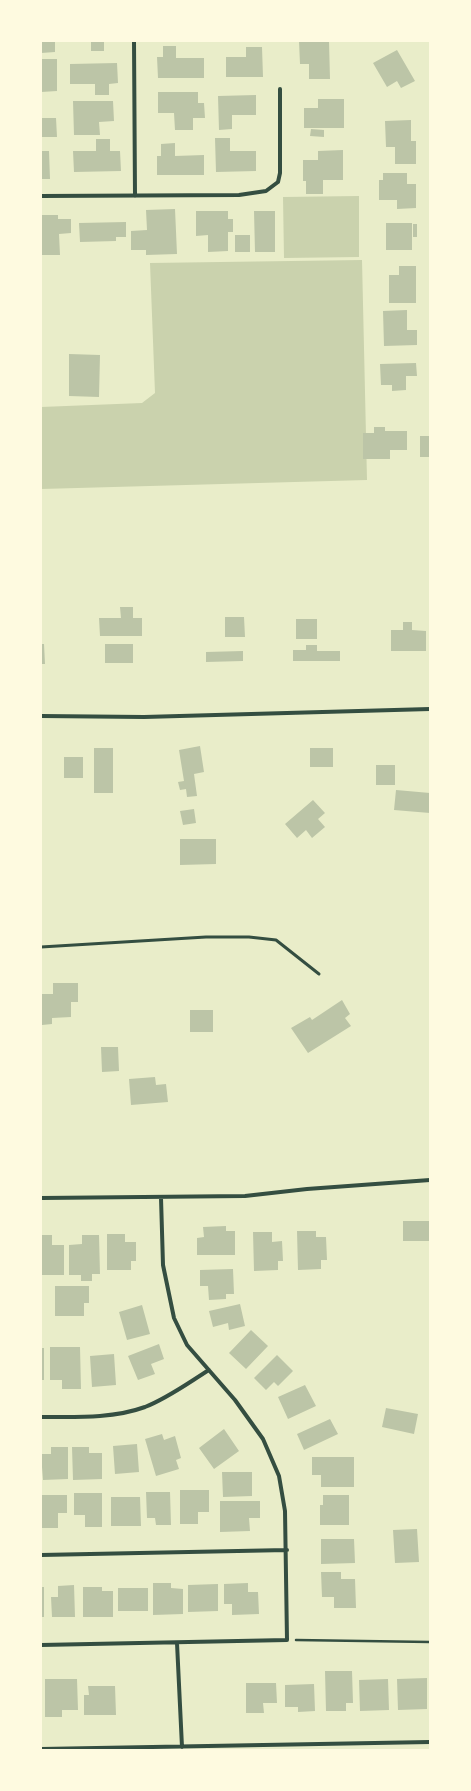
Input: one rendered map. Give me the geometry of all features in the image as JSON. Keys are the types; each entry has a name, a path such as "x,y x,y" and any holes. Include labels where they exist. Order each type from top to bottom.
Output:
{"street":[{"path":"134,41 135,196"},
{"path":"41,196 240,195 260,192 272,188 278,182 280,173 280,89"},
{"path":"41,716 144,718 430,709"},
{"path":"41,1198 245,1196 307,1189 430,1180"},
{"path":"41,1645 287,1640 287,1550 285,1511 279,1476 263,1439 234,1400 187,1345 174,1318 163,1265 161,1198"},
{"path":"41,1417 112,1415 144,1407 167,1397 209,1370"},
{"path":"41,1555 287,1550"},
{"path":"177,1643 182,1747"},
{"path":"41,1749 430,1742"}],"lane":[{"path":"41,947 206,937 249,937 276,940 319,974"}],"path":[{"path":"287,1640 430,1642"}],"green space":[{"path":"359,196 359,257 284,258 283,197"},
{"path":"362,260 367,480 41,489 41,407 142,403 155,393 150,263"}],"building":[{"path":"41,41 55,41 55,52 41,53"},
{"path":"91,41 104,41 104,51 91,51"},
{"path":"299,41 329,41 330,79 309,79 309,64 300,64"},
{"path":"163,46 176,46 176,58 204,58 204,78 158,78 157,57 163,57"},
{"path":"246,47 262,47 263,77 226,77 226,57 246,57"},
{"path":"397,50 415,81 401,88 397,81 387,87 373,63"},
{"path":"42,59 57,59 57,91 41,92"},
{"path":"117,63 118,83 109,84 109,95 95,95 95,84 70,84 70,64"},
{"path":"158,92 198,92 198,103 204,103 205,118 193,118 193,130 175,130 174,113 158,113"},
{"path":"256,95 256,115 232,115 232,129 219,130 218,96"},
{"path":"318,99 344,99 344,128 304,128 304,108 318,108"},
{"path":"73,101 113,101 114,121 99,122 100,135 74,135"},
{"path":"41,118 56,118 57,137 41,137"},
{"path":"411,120 411,141 416,141 416,164 395,164 395,147 386,147 385,121"},
{"path":"311,129 324,130 324,137 310,136"},
{"path":"215,138 230,138 230,151 256,151 256,171 216,172"},
{"path":"96,139 110,139 110,151 120,151 121,171 74,172 73,151 96,151"},
{"path":"175,143 175,156 204,155 204,175 157,175 157,156 161,156 161,144"},
{"path":"343,150 343,180 323,180 323,194 306,194 306,181 303,181 303,160 318,160 318,151"},
{"path":"41,151 49,151 50,179 41,179"},
{"path":"383,173 407,173 407,184 416,184 416,208 397,209 397,200 379,200 379,180 383,180"},
{"path":"175,209 177,254 146,255 146,250 131,250 131,231 147,230 146,210"},
{"path":"196,211 228,211 228,219 233,219 233,232 228,232 228,251 208,252 208,235 196,236"},
{"path":"254,211 275,211 275,252 255,252"},
{"path":"41,215 58,215 58,219 71,219 71,233 59,234 60,255 41,255"},
{"path":"126,222 126,237 116,237 116,241 80,242 79,223"},
{"path":"386,223 412,223 412,250 386,250"},
{"path":"413,224 417,224 417,237 413,237"},
{"path":"235,235 250,235 250,252 235,252"},
{"path":"399,266 416,266 416,303 389,303 389,275 399,275"},
{"path":"407,310 407,330 417,330 417,345 384,346 383,311"},
{"path":"69,354 100,355 99,397 69,396"},
{"path":"416,363 417,376 406,376 406,390 392,391 392,385 381,385 380,364"},
{"path":"374,427 385,427 385,431 407,431 407,450 390,450 390,459 363,459 363,433 374,433"},
{"path":"420,436 430,436 430,457 420,457"},
{"path":"120,607 133,607 133,618 142,618 142,636 100,636 99,618 121,618"},
{"path":"225,617 244,617 245,637 225,637"},
{"path":"296,619 317,619 317,639 296,639"},
{"path":"403,622 412,622 412,630 426,631 426,651 391,651 391,630 403,630"},
{"path":"41,644 44,644 45,664 41,664"},
{"path":"105,644 133,644 133,663 105,663"},
{"path":"306,645 317,645 317,651 340,651 340,661 293,661 293,650 306,650"},
{"path":"243,651 243,661 206,662 206,652"},
{"path":"200,746 204,772 194,774 197,796 187,797 186,789 180,790 178,782 184,781 179,750"},
{"path":"94,748 113,748 113,793 94,793"},
{"path":"310,748 333,748 333,767 310,767"},
{"path":"64,757 83,757 83,778 64,778"},
{"path":"376,765 395,765 395,785 376,785"},
{"path":"396,790 430,793 430,813 394,810"},
{"path":"313,800 325,813 318,819 325,827 312,838 306,830 297,838 285,824"},
{"path":"194,809 196,823 183,825 180,811"},
{"path":"180,839 216,839 216,864 180,865"},
{"path":"53,983 78,983 78,1002 71,1002 71,1017 52,1018 52,1024 42,1025 41,994 53,994"},
{"path":"342,1000 350,1014 345,1018 351,1026 308,1053 291,1028 310,1017 312,1020"},
{"path":"190,1010 213,1010 213,1032 190,1032"},
{"path":"101,1047 118,1047 119,1071 102,1072"},
{"path":"155,1077 156,1085 166,1084 168,1102 131,1105 129,1079"},
{"path":"403,1221 430,1221 430,1241 403,1241"},
{"path":"226,1226 226,1231 235,1231 235,1255 197,1255 197,1238 204,1237 203,1227"},
{"path":"297,1231 316,1231 316,1237 326,1237 327,1260 321,1260 321,1269 298,1270"},
{"path":"253,1232 272,1232 272,1242 282,1241 283,1261 278,1261 278,1270 254,1271"},
{"path":"107,1234 125,1234 125,1242 136,1242 136,1261 131,1261 131,1270 107,1270"},
{"path":"41,1235 52,1235 52,1245 64,1245 64,1275 41,1275"},
{"path":"82,1235 99,1235 100,1274 92,1274 92,1281 81,1281 81,1275 69,1275 69,1245 82,1244"},
{"path":"233,1269 234,1294 226,1294 226,1299 209,1300 208,1286 200,1286 200,1270"},
{"path":"55,1286 89,1286 89,1303 84,1303 84,1316 55,1316"},
{"path":"240,1304 245,1326 229,1330 228,1323 213,1327 209,1311"},
{"path":"142,1305 150,1334 127,1340 119,1312"},
{"path":"251,1330 268,1346 246,1369 229,1353"},
{"path":"159,1344 164,1359 151,1364 155,1374 138,1380 128,1356"},
{"path":"50,1347 80,1347 81,1389 62,1389 62,1380 50,1380"},
{"path":"41,1348 44,1348 44,1380 41,1380"},
{"path":"114,1354 116,1385 92,1387 90,1356"},
{"path":"277,1355 293,1371 278,1386 274,1382 266,1390 254,1378"},
{"path":"305,1385 316,1406 288,1419 278,1397"},
{"path":"386,1408 418,1414 414,1434 382,1427"},
{"path":"330,1419 338,1434 304,1450 297,1434"},
{"path":"224,1429 239,1451 214,1469 199,1448"},
{"path":"162,1434 164,1440 175,1436 181,1458 176,1460 179,1469 156,1476 145,1439"},
{"path":"137,1444 139,1472 115,1474 113,1446"},
{"path":"51,1447 68,1447 68,1479 43,1480 41,1454 51,1454"},
{"path":"72,1447 89,1447 89,1453 102,1453 102,1479 73,1480"},
{"path":"312,1457 354,1457 354,1487 321,1487 321,1475 312,1475"},
{"path":"222,1472 252,1472 252,1496 223,1497"},
{"path":"180,1490 209,1490 209,1512 198,1512 198,1524 180,1524"},
{"path":"146,1492 170,1492 171,1525 156,1525 155,1518 147,1518"},
{"path":"74,1493 102,1493 102,1527 85,1527 85,1515 74,1515"},
{"path":"41,1495 67,1495 67,1513 58,1513 58,1528 41,1528"},
{"path":"323,1495 349,1495 349,1525 320,1525 320,1505 323,1505"},
{"path":"111,1497 140,1497 141,1526 111,1526"},
{"path":"220,1501 260,1501 260,1518 249,1518 250,1531 220,1532"},
{"path":"417,1529 419,1562 395,1563 393,1530"},
{"path":"321,1539 354,1539 355,1563 321,1564"},
{"path":"321,1572 341,1572 341,1579 355,1579 356,1608 334,1608 334,1597 322,1597"},
{"path":"153,1583 171,1583 171,1588 183,1589 183,1614 153,1615"},
{"path":"248,1583 248,1592 258,1592 259,1614 232,1615 232,1604 224,1604 224,1584"},
{"path":"218,1584 218,1611 188,1612 188,1585"},
{"path":"74,1585 75,1617 52,1617 51,1597 58,1597 58,1586"},
{"path":"41,1587 44,1587 44,1617 41,1617"},
{"path":"83,1587 102,1587 102,1591 113,1591 113,1617 83,1617"},
{"path":"118,1588 148,1588 148,1611 118,1611"},
{"path":"325,1671 352,1671 353,1703 346,1703 346,1711 326,1711"},
{"path":"427,1678 427,1709 398,1710 397,1679"},
{"path":"45,1679 77,1679 78,1710 62,1710 62,1717 45,1717"},
{"path":"388,1679 389,1710 360,1711 359,1680"},
{"path":"246,1683 276,1683 277,1703 263,1703 264,1713 246,1713"},
{"path":"314,1684 315,1711 298,1712 298,1707 285,1707 285,1685"},
{"path":"88,1686 115,1686 116,1715 84,1715 84,1695 89,1695"}]}
